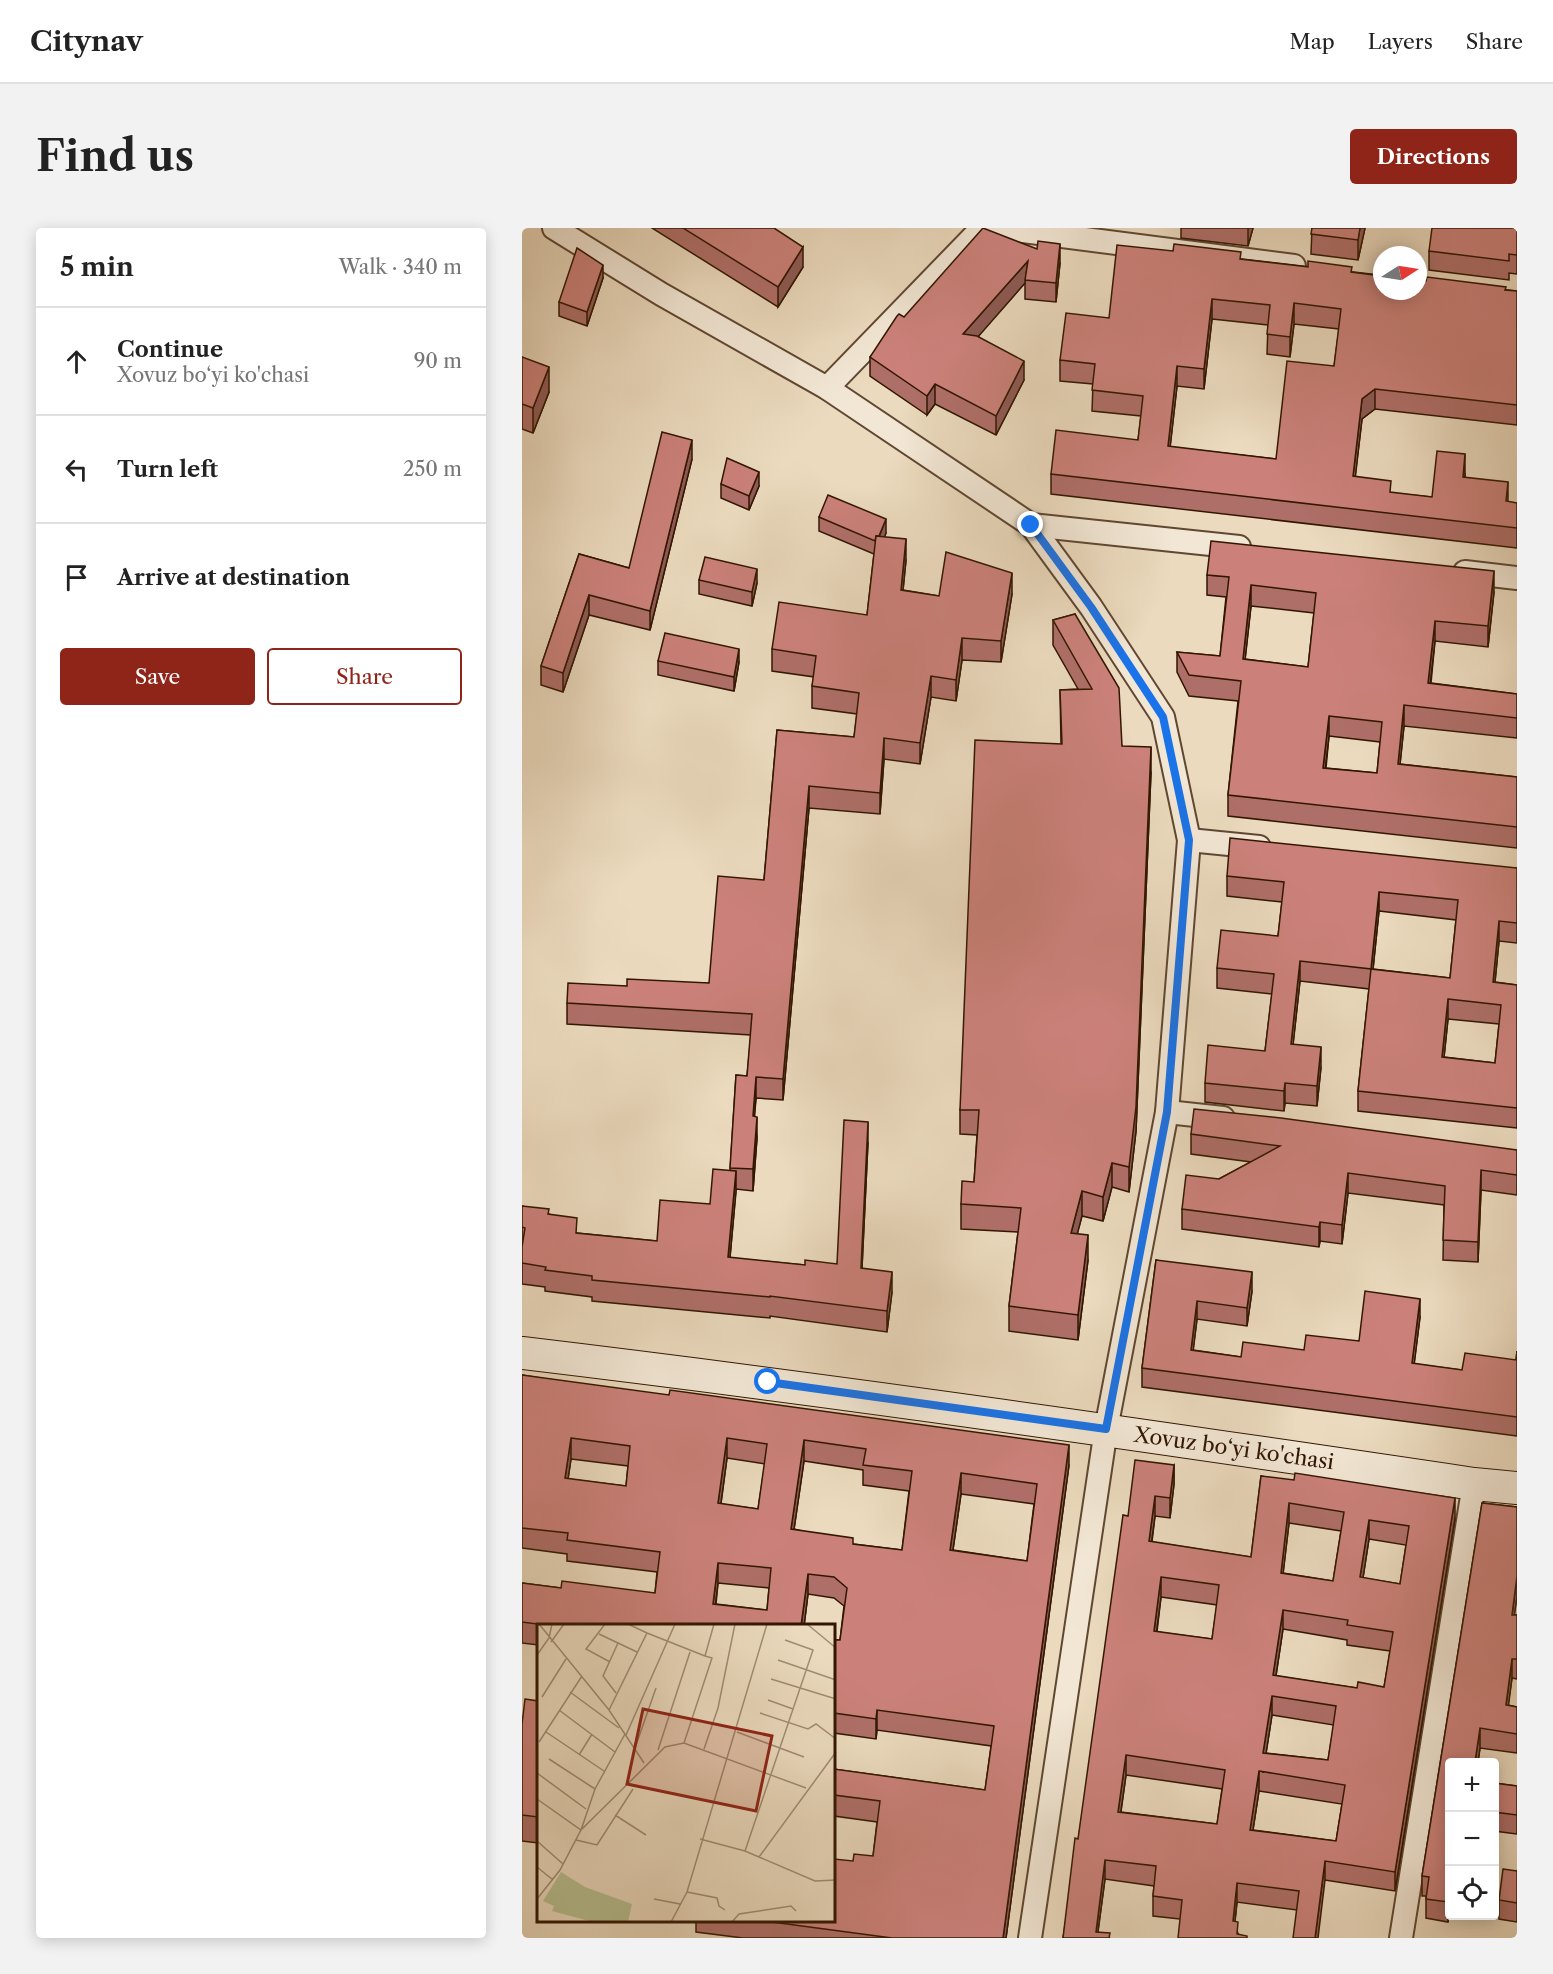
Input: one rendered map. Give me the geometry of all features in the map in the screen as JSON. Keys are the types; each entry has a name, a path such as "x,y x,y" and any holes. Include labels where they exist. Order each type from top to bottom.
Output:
{"main road":[{"name":"Xovuz bo‘yi ko'chasi","path":"522,1353 768,1382 1106,1429 1474,1484 1517,1488"}],"street":[{"path":"554,228 662,294 827,388 1031,525 1091,607 1163,717 1189,840 1167,1112 1106,1429 1030,1938"},
{"path":"827,388 982,228"},
{"path":"1000,228 1312,268"},
{"path":"1031,525 1256,549"},
{"path":"1446,570 1517,578"},
{"path":"1189,840 1282,850"},
{"path":"1167,1112 1248,1120"},
{"path":"1401,1938 1474,1484"}],"building":[{"path":"683,228 774,228 803,247 778,287"},
{"path":"983,228 1037,249 1038,241 1060,244 1056,283 1025,280 1028,261 963,334 977,336 1024,361 996,416 935,384 927,396 870,357 897,316 899,314 904,317"},
{"path":"1312,228 1360,228 1358,240 1311,234"},
{"path":"1432,228 1517,228 1517,255 1509,254 1509,261 1429,251"},
{"path":"1174,244 1241,252 1240,259 1308,267 1308,261 1352,267 1351,272 1373,275 1373,300 1427,300 1427,277 1506,287 1505,290 1517,291 1517,405 1375,389 1362,399 1353,476 1391,481 1390,492 1432,497 1437,451 1465,454 1463,477 1508,482 1506,501 1517,503 1517,528 1051,474 1056,430 1138,440 1143,396 1092,390 1095,364 1060,360 1066,313 1109,318 1117,245 1173,251","holes":["1212,299 1270,305 1267,334 1290,337 1294,303 1341,309 1334,366 1287,361 1276,459 1168,446 1177,366 1204,369"]},
{"path":"577,248 603,265 587,312 559,302"},
{"path":"522,357 549,367 533,408 522,404"},
{"path":"662,432 692,440 650,611 589,595 563,673 541,666 579,554 629,568"},
{"path":"727,458 759,472 749,496 721,484"},
{"path":"828,495 886,519 875,541 819,517"},
{"path":"876,536 906,539 901,590 939,596 946,552 1012,573 1001,641 962,638 956,680 931,676 920,743 884,738 880,793 809,786 783,1079 756,1077 753,1116 757,1117 753,1169 730,1168 736,1075 747,1076 752,1014 567,1003 568,983 627,986 627,979 709,983 718,876 764,880 777,730 854,737 859,693 812,686 816,656 772,649 779,602 867,615"},
{"path":"1211,541 1494,571 1488,626 1435,621 1428,683 1517,694 1517,718 1404,705 1398,764 1517,777 1517,827 1228,795 1241,681 1189,675 1177,652 1220,656 1229,577 1207,575","holes":["1251,585 1316,593 1308,667 1243,659","1329,716 1382,722 1377,773 1323,768"]},
{"path":"705,557 757,569 752,592 699,580"},
{"path":"1075,614 1119,688 1122,746 1151,747 1136,1107 1129,1167 1112,1163 1103,1197 1082,1191 1071,1233 1088,1235 1078,1315 1009,1306 1021,1208 961,1204 962,1181 974,1182 979,1110 960,1110 975,740 1062,744 1060,690 1092,689 1053,620"},
{"path":"665,633 739,649 734,677 658,661"},
{"path":"1230,838 1517,868 1517,923 1499,921 1493,982 1517,985 1517,1108 1358,1091 1371,969 1300,961 1291,1044 1321,1047 1317,1086 1285,1083 1284,1091 1205,1083 1208,1045 1265,1051 1274,974 1217,968 1221,930 1278,936 1284,882 1227,876","holes":["1379,892 1458,900 1450,978 1371,969","1448,999 1501,1005 1495,1063 1442,1057"]},
{"path":"1194,1109 1281,1118 1517,1150 1517,1175 1481,1170 1478,1242 1443,1240 1445,1186 1348,1173 1342,1225 1320,1222 1319,1227 1182,1209 1186,1175 1219,1179 1280,1146 1191,1134"},
{"path":"844,1120 868,1122 861,1268 892,1272 887,1311 770,1296 592,1280 592,1276 545,1270 546,1267 522,1263 525,1228 522,1227 522,1206 549,1209 548,1214 577,1218 576,1233 657,1241 660,1200 710,1204 713,1169 736,1171 728,1257 805,1265 805,1260 837,1264"},
{"path":"1156,1260 1252,1272 1247,1308 1197,1301 1191,1350 1241,1357 1243,1342 1304,1350 1306,1335 1359,1341 1365,1291 1420,1299 1412,1363 1462,1370 1465,1353 1516,1360 1517,1351 1517,1417 1142,1368"},
{"path":"522,1375 669,1395 670,1390 1069,1445 1003,1938 892,1938 780,1923 836,1923 836,1859 853,1861 854,1854 873,1856 880,1801 836,1795 836,1769 985,1790 994,1726 877,1710 876,1719 836,1713 836,1640 840,1640 847,1588 834,1577 808,1574 801,1624 537,1624 522,1622 522,1583 561,1588 562,1581 655,1593 660,1552 567,1540 568,1533 522,1528","holes":["571,1438 630,1446 626,1486 565,1478","727,1438 767,1444 758,1509 718,1503","804,1440 866,1449 863,1465 912,1471 902,1550 853,1544 853,1538 791,1529","961,1473 1037,1484 1027,1561 950,1550","718,1563 771,1568 767,1610 713,1604"]},
{"path":"1135,1460 1174,1465 1170,1498 1155,1496 1149,1541 1251,1557 1261,1476 1294,1480 1295,1473 1455,1498 1395,1872 1325,1861 1315,1938 1293,1938 1299,1891 1237,1883 1233,1921 1238,1922 1237,1934 1247,1936 1247,1938 1178,1938 1182,1900 1153,1896 1156,1866 1105,1860 1096,1932 1110,1933 1109,1938 1063,1938 1075,1838 1078,1839 1123,1515 1128,1516","holes":["1289,1503 1344,1512 1333,1581 1281,1573","1369,1520 1409,1526 1400,1584 1360,1577","1161,1577 1219,1585 1212,1639 1154,1631","1283,1610 1348,1620 1347,1625 1393,1632 1384,1687 1358,1682 1357,1688 1273,1675","1272,1696 1336,1706 1328,1760 1263,1753","1126,1755 1225,1770 1217,1824 1118,1812","1259,1771 1345,1785 1336,1841 1250,1830"]},
{"path":"1482,1503 1517,1507 1517,1576 1512,1615 1517,1615 1517,1659 1512,1659 1506,1705 1517,1707 1517,1734 1480,1728 1476,1758 1445,1758 1445,1902 1426,1899 1429,1877 1422,1876"},
{"path":"525,1699 537,1701 537,1817 522,1815 522,1724"},
{"path":"1499,1784 1517,1786 1517,1815 1499,1813"},
{"path":"1503,1869 1517,1871 1517,1903 1499,1900"}],"route":[{"path":"768,1382 1106,1429 1167,1112 1189,840 1163,717 1091,607 1031,525"}]}
